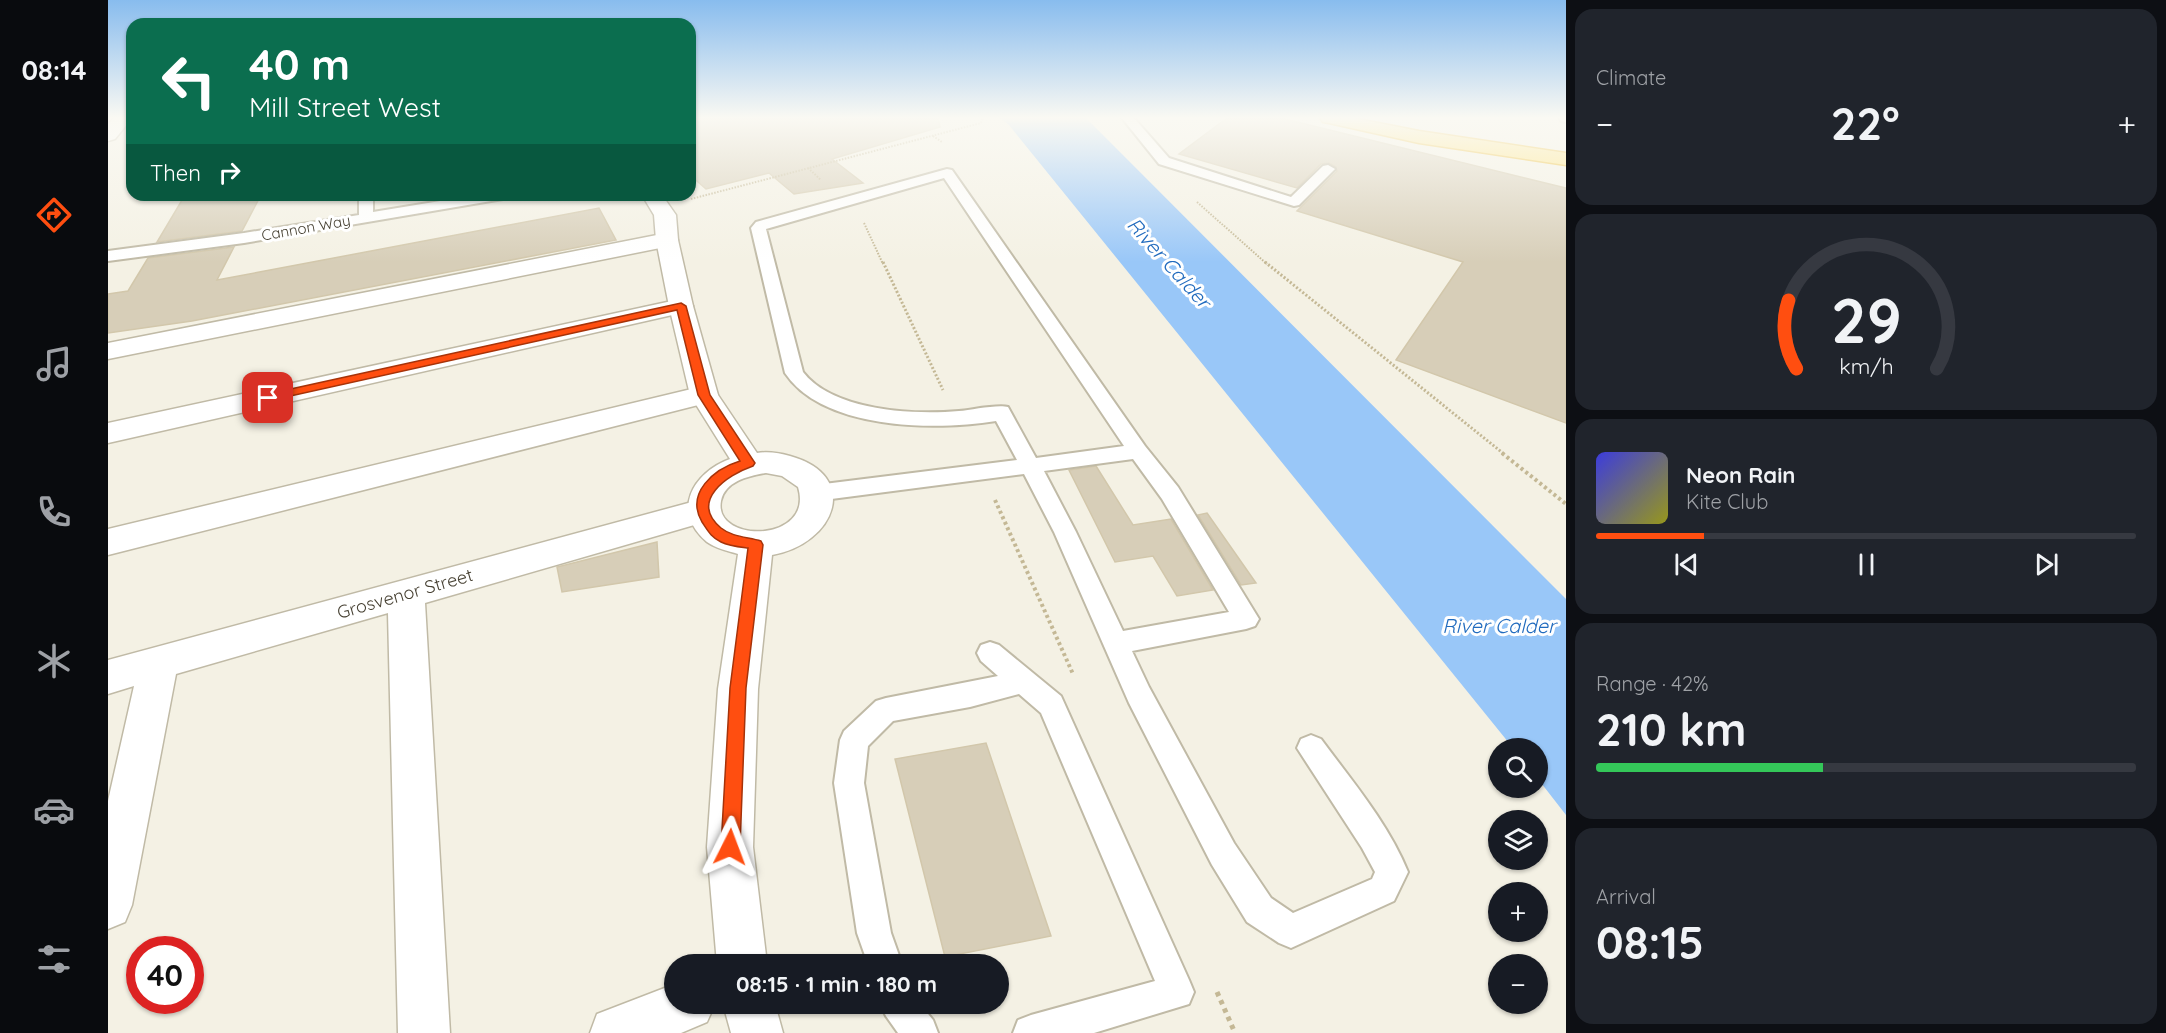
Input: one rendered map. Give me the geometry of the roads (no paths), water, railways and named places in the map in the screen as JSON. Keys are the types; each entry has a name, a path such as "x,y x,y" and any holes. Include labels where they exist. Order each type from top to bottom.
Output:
{"street":[{"path":"656,201 665,215 667,240 681,306 704,395 748,463"},
{"path":"108,351 667,240"},
{"path":"108,433 681,306"},
{"path":"108,542 704,395"},
{"path":"766,462 783,465 799,471 810,480 818,505 814,517 804,528 791,537 774,543 756,545 727,539 715,531 703,511 705,494 711,484 733,468 748,463 766,462"},
{"name":"Grosvenor Street","path":"108,677 703,511"},
{"path":"741,954 730,847 738,688 756,545"},
{"path":"406,594 424,1033"},
{"path":"108,905 159,663"},
{"path":"616,1033 664,1014"},
{"path":"752,1014 757,1033"}],"lane":[{"path":"1181,166 1294,202 1328,168"},
{"path":"1116,643 1246,619 1170,493 1138,451 947,173 761,225 757,231 794,373 799,384 824,400 850,408 925,419 994,415 1001,411 1065,532 1139,695 1223,854 1259,910 1291,931 1383,890 1392,872 1373,837 1311,748"},
{"path":"366,201 366,217"},
{"name":"Cannon Way","path":"108,256 244,238 466,201"},
{"path":"816,493 1138,451"},
{"path":"990,652 1051,705 1177,992 1031,1033"},
{"path":"881,954 874,933 849,783 854,740 886,710 970,695 1024,681"},
{"path":"906,1014 920,1033"}],"water":[{"name":"River Calder","path":"1042,166 1134,166 1566,599 1566,815 1548,792 1548,738 1505,738"}]}
